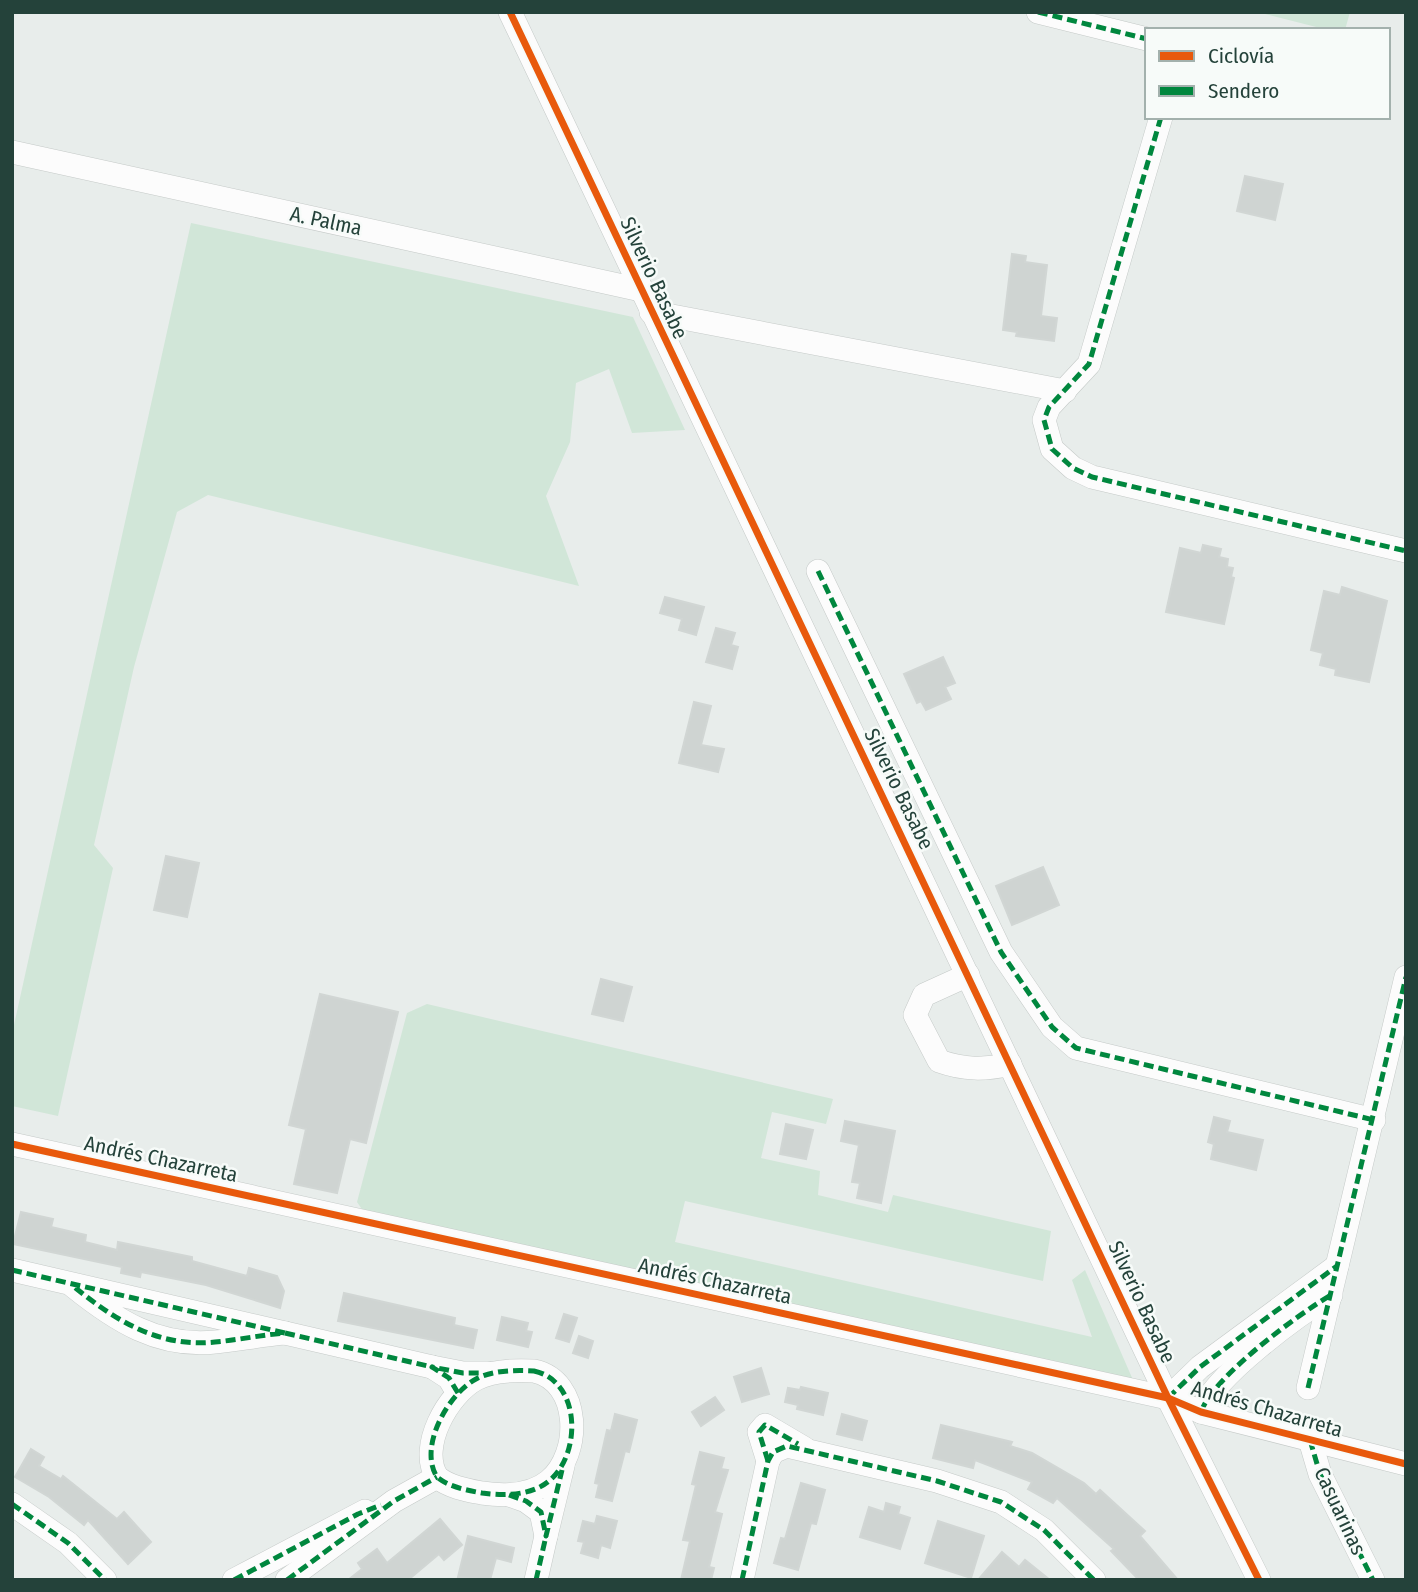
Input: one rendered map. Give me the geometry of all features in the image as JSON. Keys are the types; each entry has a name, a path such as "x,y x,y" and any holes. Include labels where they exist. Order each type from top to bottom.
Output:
{"street":[{"name":"Silverio Basabe","path":"510,12 1168,1398 1259,1580"},
{"path":"1038,12 1145,39"},
{"path":"1160,119 1089,364 1049,407 1044,421 1052,449 1073,468 1092,477 1406,551"},
{"name":"A. Palma","path":"12,152 641,290"},
{"path":"651,312 1065,391"},
{"path":"818,571 1001,952 1062,1038 1076,1048 1374,1120"},
{"path":"968,975 924,995 915,1015 939,1061 957,1068 989,1069 1010,1064"},
{"path":"1308,1388 1406,977"},
{"name":"Andrés Chazarreta","path":"12,1144 1168,1398 1201,1412 1406,1464"},
{"path":"1168,1398 1200,1367 1338,1265"},
{"path":"12,1269 73,1286 432,1367 463,1373 534,1371 555,1379 570,1406 566,1453 536,1580"},
{"path":"73,1286 124,1324 177,1342 215,1342 285,1333"},
{"path":"1201,1412 1219,1382 1312,1306 1331,1295"},
{"path":"432,1367 449,1378 458,1393"},
{"path":"494,1373 478,1378 458,1393 444,1413 433,1442 432,1463 437,1477 458,1488 509,1495 526,1501 541,1512 546,1536"},
{"path":"742,1580 768,1461 759,1439 759,1432 765,1425 807,1449 937,1481 1001,1502 1044,1530 1094,1580"},
{"name":"Casuarinas","path":"1310,1440 1320,1474 1373,1580"},
{"path":"509,1495 539,1488 549,1481 566,1453"},
{"path":"288,1580 394,1501 437,1477"},
{"path":"234,1580 358,1514 394,1501"},
{"path":"12,1504 68,1543 105,1580"}],"green space":[{"path":"1257,12 1350,12 1346,28 1320,28"},
{"path":"191,223 633,317 685,430 632,433 609,369 576,383 570,442 546,496 579,586 208,495 177,512 134,667 94,845 113,868 58,1116 12,1106 12,1034"},
{"path":"427,1004 833,1099 826,1124 772,1112 761,1158 820,1171 818,1195 888,1212 893,1195 1051,1231 1043,1281 685,1201 675,1242 1092,1337 1072,1280 1085,1270 1140,1396 370,1221 357,1202 407,1013"}],"building":[{"path":"1245,176 1283,184 1275,220 1237,211"},
{"path":"1012,254 1026,256 1025,262 1047,265 1041,316 1057,318 1054,341 1016,336 1017,332 1003,330"},
{"path":"1203,545 1221,549 1219,557 1228,559 1227,567 1233,568 1231,577 1234,578 1224,624 1166,612 1180,548 1201,553"},
{"path":"1342,587 1387,601 1369,682 1335,675 1336,669 1320,665 1323,653 1311,650 1324,591 1340,595"},
{"path":"665,597 704,607 696,635 679,630 682,619 660,613"},
{"path":"716,628 735,633 731,645 738,647 732,669 706,662"},
{"path":"943,657 955,683 945,687 951,699 926,710 921,701 917,703 904,674"},
{"path":"694,702 711,706 701,745 724,749 718,772 679,763"},
{"path":"166,856 199,863 187,917 154,910"},
{"path":"1043,867 1059,905 1012,925 996,886"},
{"path":"601,979 632,987 623,1021 592,1014"},
{"path":"320,994 398,1012 366,1143 350,1139 337,1193 294,1184 306,1129 289,1125"},
{"path":"1214,1117 1230,1121 1227,1132 1263,1140 1256,1170 1211,1159 1214,1144 1208,1142"},
{"path":"845,1121 895,1131 881,1203 857,1198 860,1183 852,1182 859,1145 841,1141"},
{"path":"786,1124 813,1130 806,1159 780,1154"},
{"path":"21,1212 53,1219 51,1227 86,1235 85,1242 117,1250 118,1242 192,1257 192,1261 247,1276 249,1268 277,1276 284,1291 280,1308 206,1285 141,1272 140,1277 121,1273 122,1267 13,1244"},
{"path":"344,1293 455,1318 454,1325 477,1330 473,1348 338,1321"},
{"path":"564,1314 577,1318 569,1342 556,1338"},
{"path":"502,1317 528,1323 526,1331 532,1332 528,1347 497,1340"},
{"path":"579,1336 593,1341 588,1358 573,1353"},
{"path":"761,1368 769,1394 742,1402 734,1377"},
{"path":"801,1387 828,1393 823,1415 797,1409 798,1405 785,1402 788,1388 800,1390"},
{"path":"715,1397 724,1410 701,1426 692,1412"},
{"path":"615,1414 637,1420 629,1452 625,1451 612,1501 596,1497 599,1484 595,1483 607,1430 611,1431"},
{"path":"842,1414 867,1421 862,1440 837,1434"},
{"path":"941,1425 1012,1442 1010,1446 1032,1453 1084,1483 1096,1494 1100,1490 1145,1531 1140,1536 1178,1580 1139,1580 1111,1551 1114,1549 1057,1498 1053,1503 1028,1489 1032,1482 975,1460 973,1468 933,1458"},
{"path":"31,1449 44,1457 39,1466 61,1479 63,1476 117,1519 124,1512 151,1542 128,1564 88,1520 84,1525 49,1497 15,1477"},
{"path":"700,1452 724,1458 721,1469 728,1470 715,1512 722,1514 709,1567 714,1568 711,1580 681,1580 690,1541 683,1540 696,1485 692,1484"},
{"path":"801,1483 825,1490 816,1524 811,1523 798,1570 774,1563 781,1538 785,1539"},
{"path":"886,1503 900,1507 898,1514 910,1518 900,1549 860,1537 869,1507 884,1512"},
{"path":"597,1516 617,1521 610,1548 601,1545 598,1558 581,1553 584,1542 578,1541 583,1521 595,1524"},
{"path":"440,1519 462,1545 444,1560 439,1554 408,1580 348,1580 362,1569 358,1563 377,1549 387,1563"},
{"path":"938,1521 984,1536 971,1578 925,1563"},
{"path":"468,1536 514,1548 511,1562 496,1558 490,1580 458,1577"},
{"path":"1002,1552 1019,1567 1025,1560 1050,1580 978,1580"}],"marked path":[{"path":"1038,12 1145,39"},
{"path":"1160,119 1089,364 1049,407 1044,420 1052,449 1073,468 1092,477 1406,551"},
{"path":"818,571 1001,952 1052,1027 1076,1048 1374,1120"},
{"path":"1308,1388 1406,977"},
{"path":"1168,1398 1200,1367 1337,1266"},
{"path":"12,1270 285,1333 215,1342 175,1341 156,1336 121,1320 73,1286"},
{"path":"1201,1412 1209,1398 1238,1365 1278,1332 1331,1295"},
{"path":"285,1333 432,1367"},
{"path":"458,1393 449,1378 432,1367 463,1373 483,1373"},
{"path":"505,1371 534,1371 549,1377 561,1389 568,1403 572,1420 571,1437 560,1469 542,1486 517,1494 482,1493 458,1488 437,1477 432,1465 434,1437 439,1422 455,1396 483,1376 505,1371"},
{"path":"768,1461 759,1432 765,1425 798,1444"},
{"path":"1310,1440 1320,1474 1373,1580"},
{"path":"742,1580 768,1461 773,1452 787,1446 937,1481 1001,1502 1044,1530 1094,1580"},
{"path":"509,1495 526,1501 541,1512 546,1536 562,1470"},
{"path":"287,1580 394,1501 437,1477"},
{"path":"12,1504 68,1543 105,1580"},
{"path":"234,1580 358,1514 381,1505"},
{"path":"536,1580 546,1536"}],"cycle path":[{"path":"510,12 1168,1398 1259,1580"},
{"path":"12,1144 1168,1398 1201,1412 1406,1464"}]}
